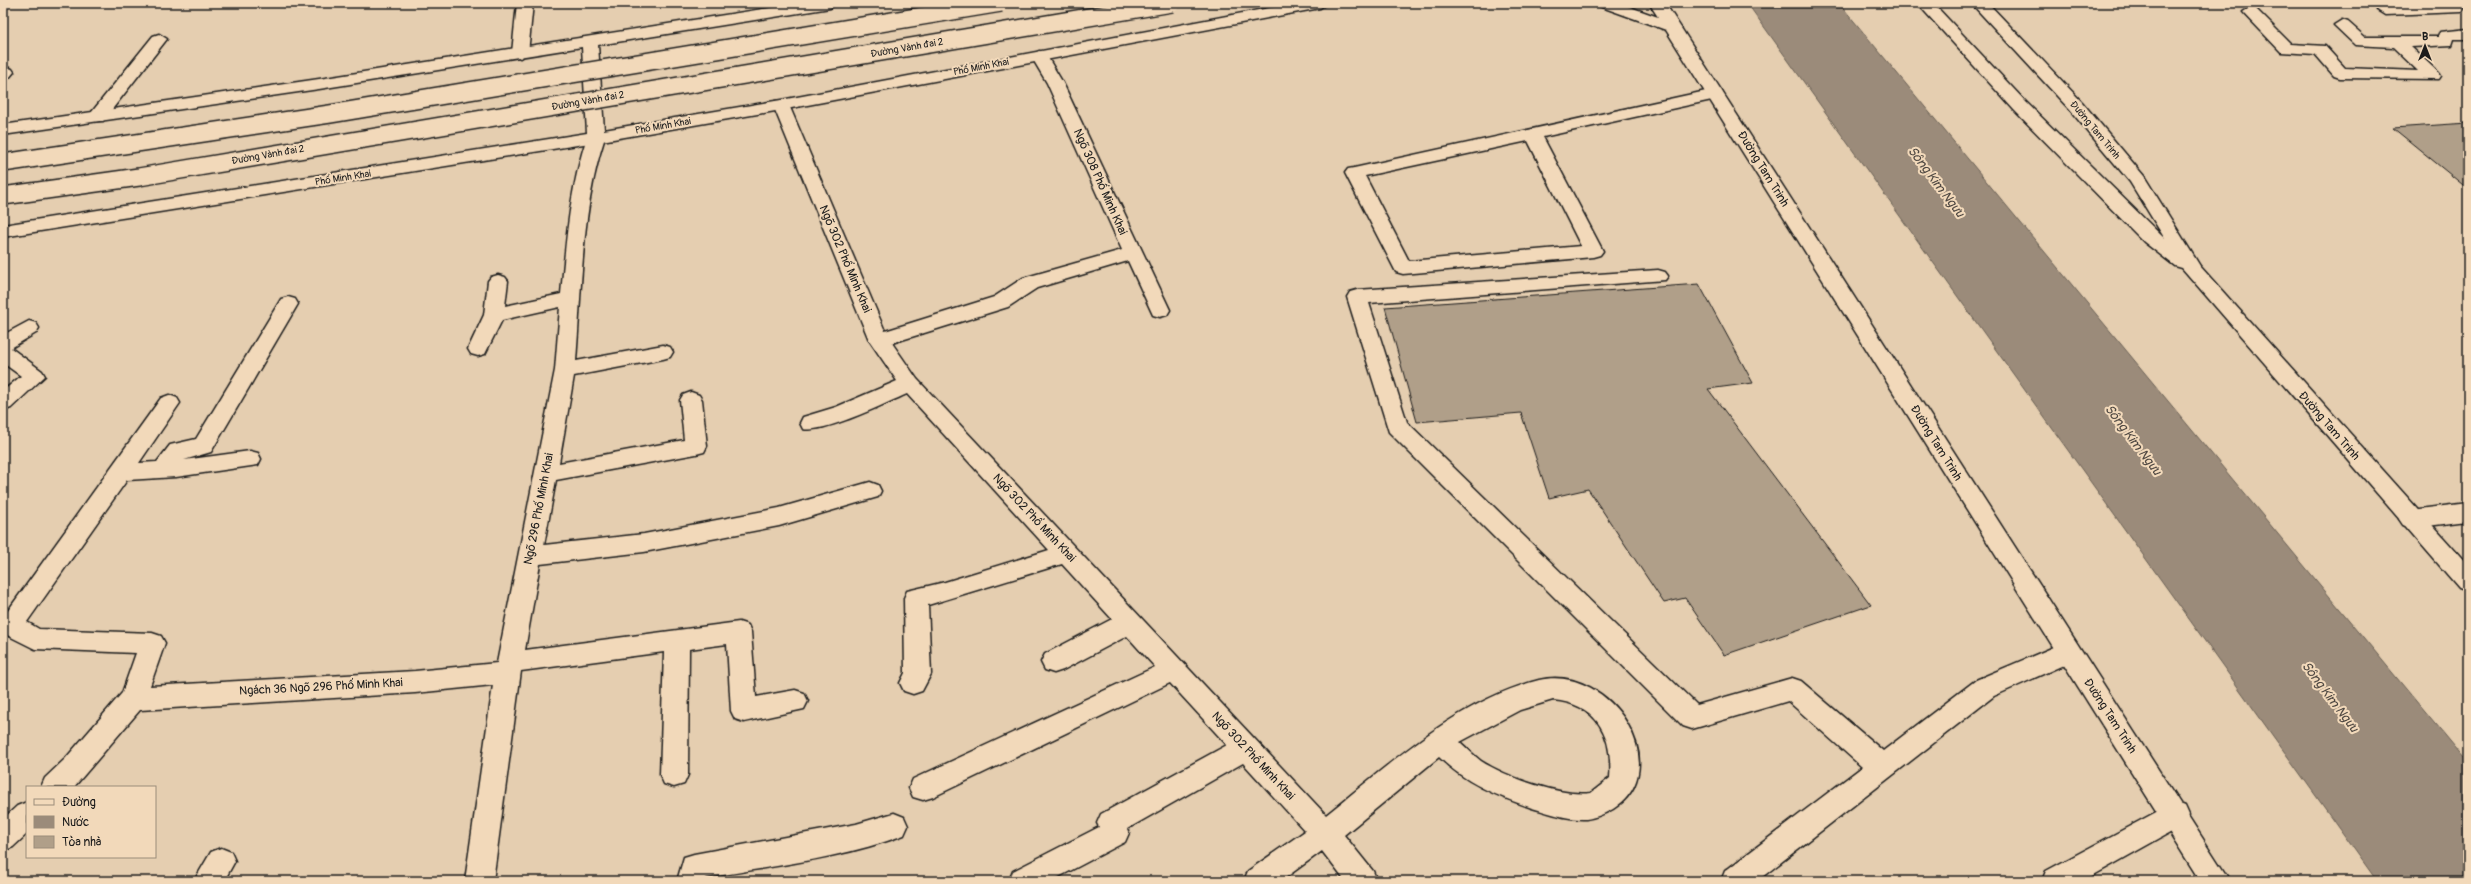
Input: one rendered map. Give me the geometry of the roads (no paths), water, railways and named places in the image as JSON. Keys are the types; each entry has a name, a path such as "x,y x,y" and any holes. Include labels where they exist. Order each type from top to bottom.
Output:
{"main road":[{"path":"520,52 525,3"},
{"path":"3,130 590,42 830,3"},
{"path":"3,163 330,114 1001,3"},
{"name":"Đường Vành đai 2","path":"3,196 139,177 1172,3"},
{"name":"Phố Minh Khai","path":"3,231 596,137 781,105 1320,3"},
{"path":"1604,3 1672,27"},
{"name":"Đường Tam Trinh","path":"1657,3 2068,652 2175,815 2216,881"},
{"name":"Đường Tam Trinh","path":"1925,3 2020,106 2151,238 2192,270"},
{"name":"Đường Tam Trinh","path":"1979,3 2076,106 2138,180 2192,270 2411,519 2468,581"},
{"path":"2385,10 2458,11"},
{"path":"2251,12 2287,49 2319,49 2340,73 2433,76 2397,42"},
{"path":"2342,25 2361,42 2446,42 2446,35 2468,34"},
{"path":"97,117 160,39"},
{"path":"590,42 596,137"},
{"name":"Ngõ 308 Phố Minh Khai","path":"1039,56 1055,83 1132,253 1160,310"},
{"path":"1533,134 1593,251 1403,268 1354,173 1715,94"},
{"name":"Ngõ 302 Phố Minh Khai","path":"781,105 880,340 910,384 1067,553 1245,749 1325,833 1363,881"},
{"name":"Ngõ 296 Phố Minh Khai","path":"479,881 510,667 565,370 578,214 585,170 596,137"},
{"path":"880,340 1001,302 1030,283 1132,253"},
{"path":"1658,276 1357,297 1397,426 1692,718 1792,689 1882,767"},
{"path":"478,349 494,315 498,281"},
{"path":"494,315 571,298"},
{"path":"163,470 178,451 203,446 288,304"},
{"path":"3,344 29,328"},
{"path":"3,352 35,376 3,403"},
{"path":"565,370 663,352"},
{"path":"811,423 844,412 910,384"},
{"path":"545,474 696,446 690,400"},
{"path":"56,786 75,768 133,699 152,644 35,639 7,624 122,472 169,403"},
{"path":"122,472 163,470 250,460"},
{"path":"530,556 644,543 779,517 870,491"},
{"path":"2411,519 2468,512"},
{"path":"913,683 918,674 916,598 945,592 1067,553"},
{"path":"1054,662 1130,622"},
{"name":"Ngách 36 Ngõ 296 Phố Minh Khai","path":"133,699 205,692 433,682 510,667 677,639 739,632 744,712 795,701"},
{"path":"674,775 677,639"},
{"path":"1735,881 1985,688 2068,652"},
{"path":"923,788 1173,670"},
{"path":"1258,881 1325,833 1440,740 1489,712 1528,696 1553,689 1573,691 1608,713 1622,744 1625,760 1622,783 1607,799 1586,806 1559,803 1518,790 1472,769 1440,740"},
{"path":"1023,881 1115,833 1110,822 1245,749"},
{"path":"2056,881 2175,815"},
{"path":"3,838 26,816"},
{"path":"691,881 694,867 856,838 894,826"}],"water":[{"name":"Sông Kim Ngưu","path":"1747,3 1839,3 2468,764 2468,881 2377,881"}]}
